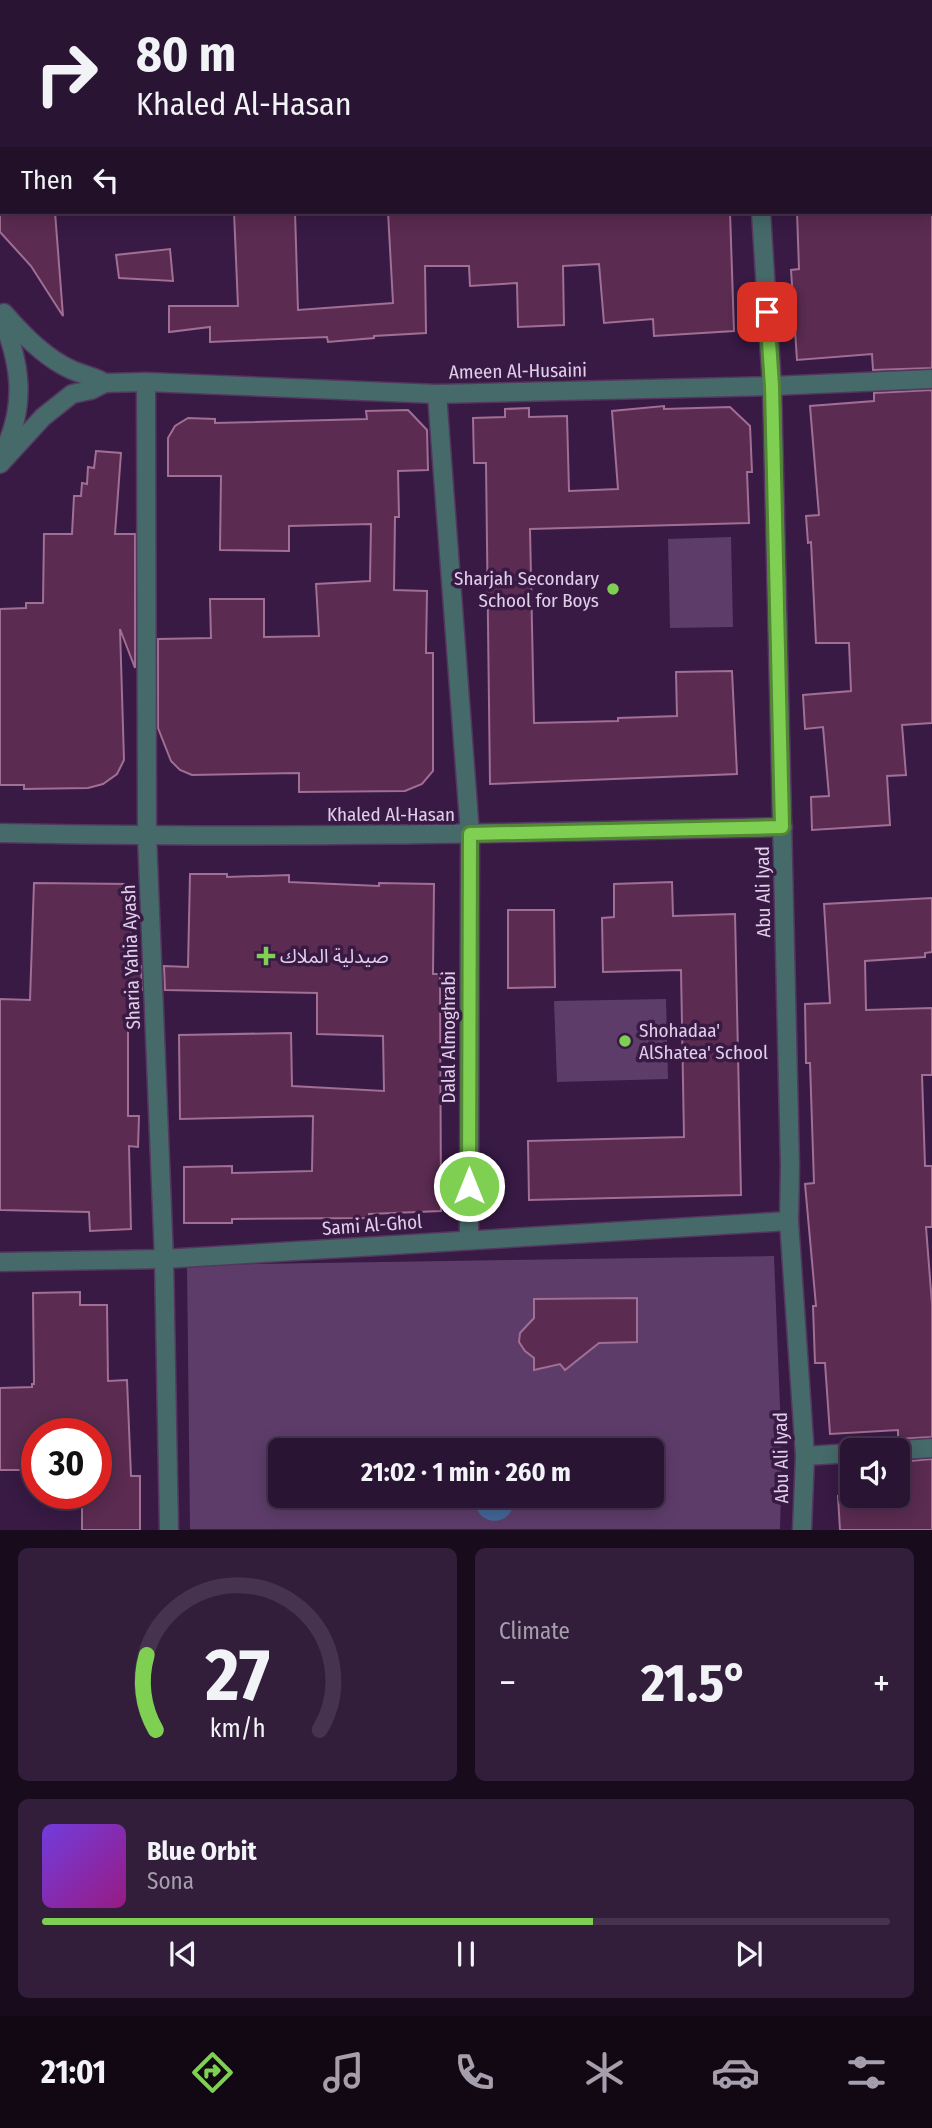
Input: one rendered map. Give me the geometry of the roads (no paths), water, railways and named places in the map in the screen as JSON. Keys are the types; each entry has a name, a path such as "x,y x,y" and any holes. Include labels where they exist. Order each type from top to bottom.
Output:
{"street":[{"name":"Abu Ali Iyad","path":"761,214 772,386 789,1221 805,1456 802,1530"},
{"name":"Ameen Al-Husaini","path":"0,308 41,350 56,361 105,383"},
{"path":"0,314 9,335 20,379 13,426 0,462"},
{"name":"Ameen Al-Husaini","path":"0,462 57,404 72,394 91,390 105,383 146,382 437,394 772,386 932,379"},
{"name":"Sharia Yahia Ayash","path":"146,382 147,836 164,1259 169,1530"},
{"name":"Dalal Almoghrabi","path":"437,394 470,834 468,1240"},
{"name":"Khaled Al-Hasan","path":"0,833 147,836 470,834 782,827"},
{"name":"Sami Al-Ghol","path":"0,1262 164,1259 789,1221"},
{"path":"910,1450 932,1448"},
{"path":"805,1456 840,1454"}],"water":[{"path":"477,1508 512,1508 508,1515 494,1521 481,1515"}],"place":[{"name":"Sharjah Secondary School for Boys","path":"613,589"},
{"name":"صيدلية الملاك","path":"266,956"},
{"name":"Shohadaa' AlShatea' School","path":"625,1041"}]}
